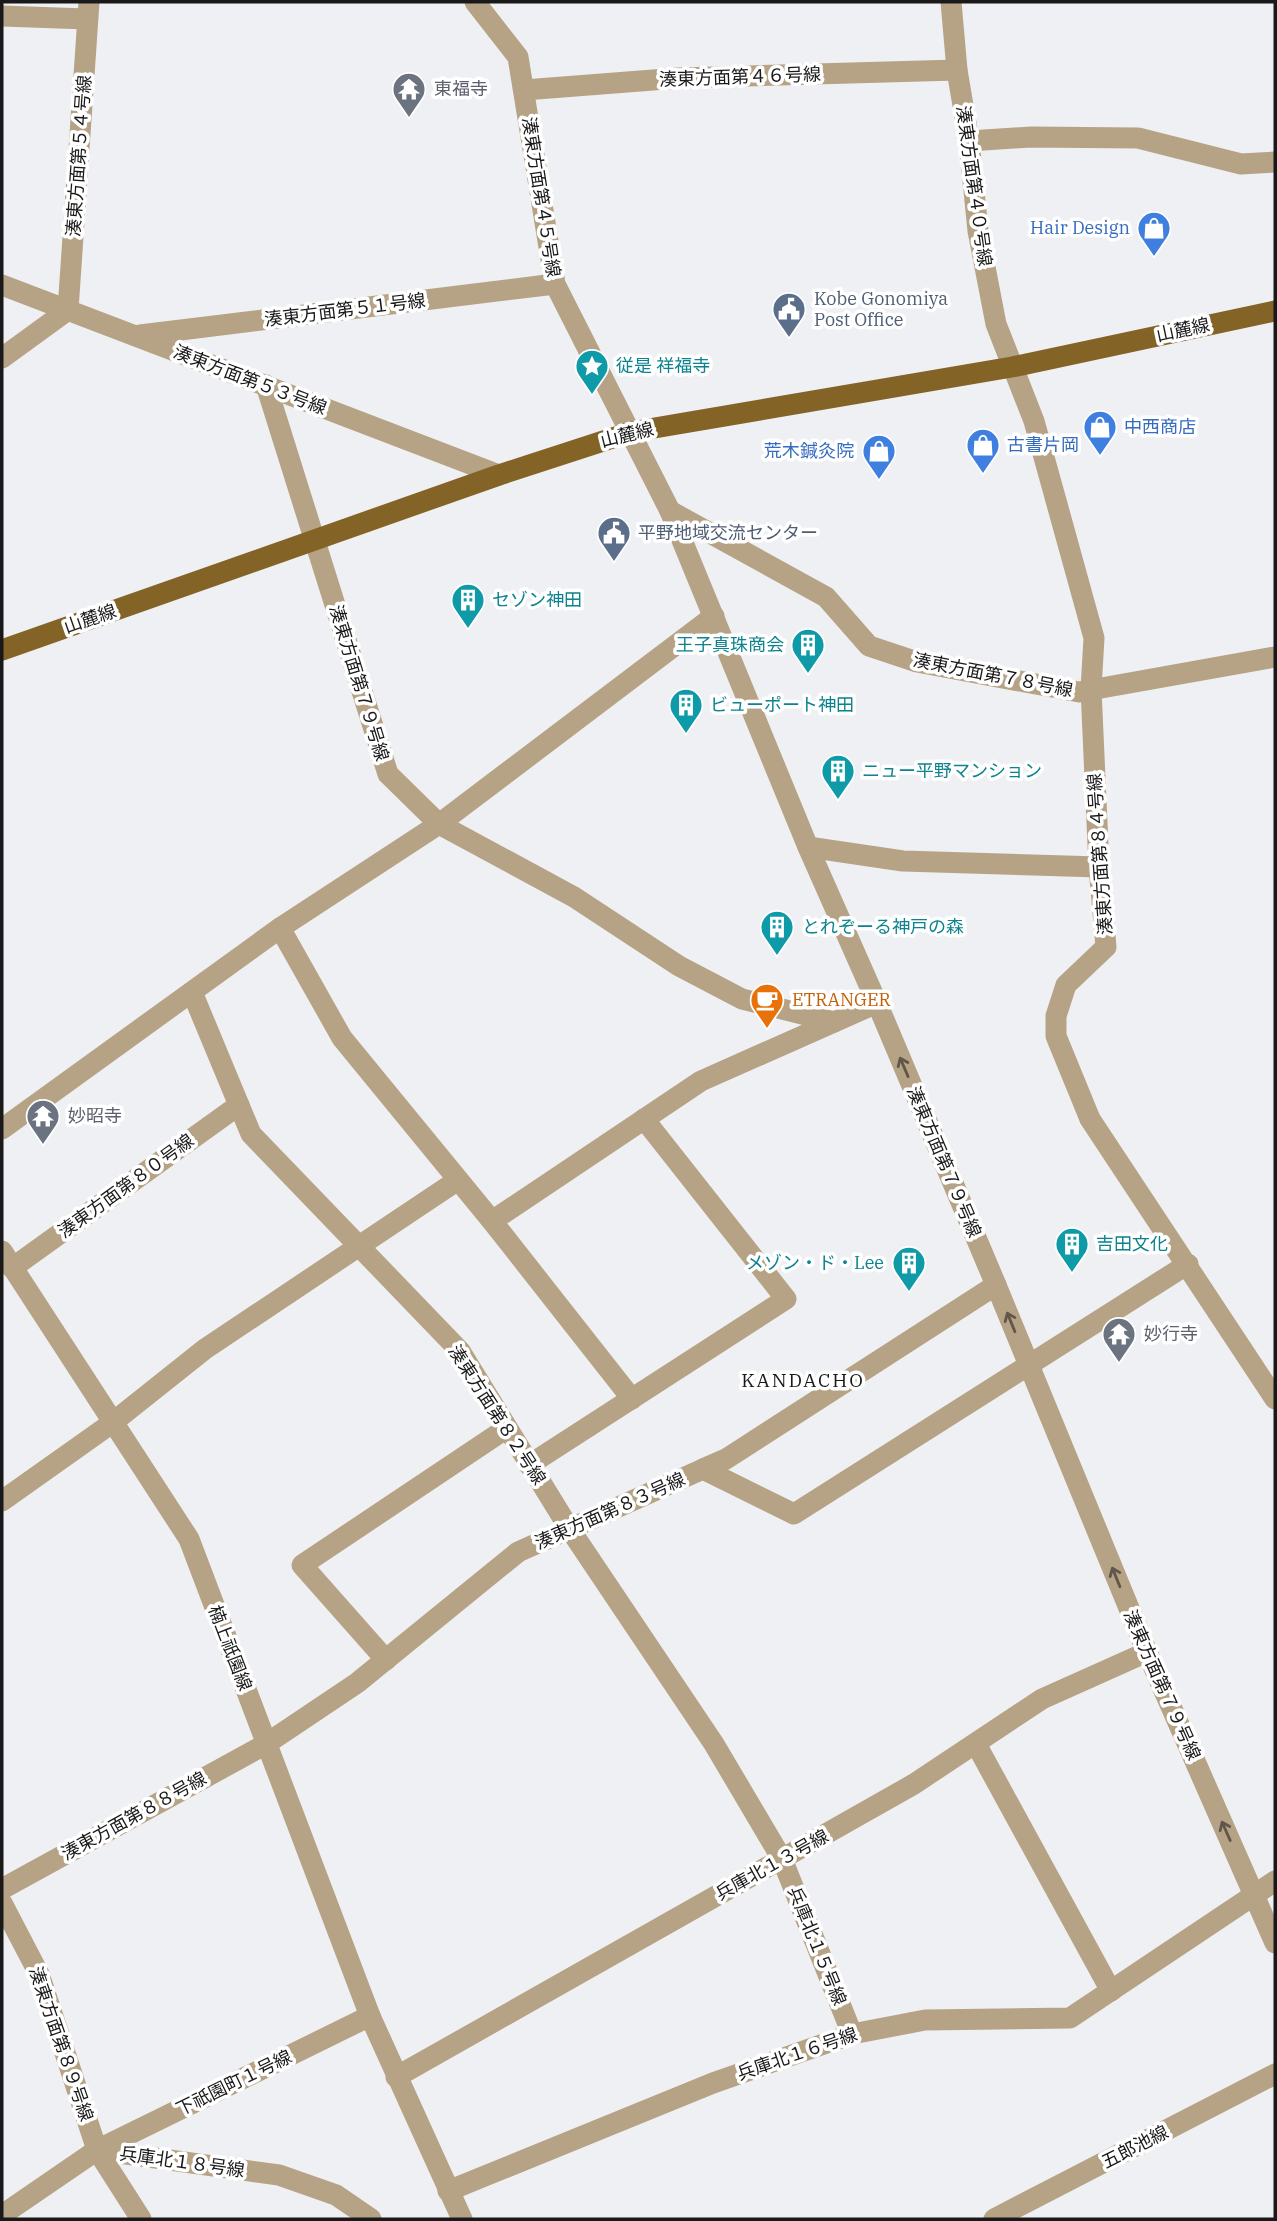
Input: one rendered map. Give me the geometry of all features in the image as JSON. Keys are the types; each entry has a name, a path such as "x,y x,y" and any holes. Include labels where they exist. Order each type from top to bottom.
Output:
{"main road":[{"name":"山麓線","path":"2,650 499,475 631,432 1012,367 1275,311"}],"street":[{"name":"湊東方面第４５号線","path":"475,2 518,57 555,284 631,432"},
{"name":"湊東方面第４０号線","path":"951,2 978,231 996,324 1012,367"},
{"path":"2,16 88,11"},
{"name":"湊東方面第５４号線","path":"68,310 88,11"},
{"name":"湊東方面第４６号線","path":"524,90 679,78 957,70"},
{"path":"969,141 1031,137 1138,138 1241,164 1275,162"},
{"name":"湊東方面第５１号線","path":"135,336 555,284"},
{"name":"湊東方面第５３号線","path":"2,285 499,475"},
{"path":"2,358 68,310"},
{"name":"湊東方面第８４号線","path":"1012,367 1034,421 1094,638 1091,689 1099,867 1106,947 1066,985 1056,1016 1056,1036 1090,1119 1275,1399"},
{"name":"湊東方面第７９号線","path":"266,386 388,774 439,824 574,897 679,966 743,999 834,1022"},
{"name":"湊東方面第７９号線","path":"631,432 670,512 808,847 996,1285 1147,1652 1275,1943"},
{"name":"湊東方面第７８号線","path":"670,512 826,597 869,646 917,662 1079,692 1275,657"},
{"path":"2,1129 280,928 439,824 714,616"},
{"path":"808,847 903,861 1099,867"},
{"path":"280,928 342,1038 492,1221 632,1399"},
{"name":"湊東方面第８２号線","path":"192,992 251,1134 460,1352 569,1528 714,1744 782,1859"},
{"path":"492,1221 701,1081 877,1003"},
{"name":"湊東方面第８０号線","path":"7,1259 239,1105"},
{"path":"529,1465 786,1299 645,1119"},
{"path":"2,1501 112,1423 205,1349 458,1181"},
{"name":"楠上祇園線","path":"7,1259 189,1539 370,2016 462,2219"},
{"name":"湊東方面第８３号線","path":"266,1744 357,1683 518,1552 703,1469 794,1514 1188,1264"},
{"path":"703,1469 726,1459 996,1285"},
{"path":"386,1660 302,1565 507,1428"},
{"name":"兵庫北１３号線","path":"396,2077 914,1784 1042,1699 1147,1652"},
{"name":"湊東方面第８８号線","path":"2,1889 266,1744"},
{"path":"976,1744 1111,1991"},
{"name":"兵庫北１５号線","path":"782,1859 852,2034"},
{"name":"兵庫北１６号線","path":"448,2191 713,2083 852,2034 925,2020 1070,2018 1275,1881"},
{"name":"湊東方面第８９号線","path":"2,1903 39,1974 97,2150 141,2219"},
{"name":"下祇園町１号線","path":"97,2150 370,2016"},
{"name":"五郎池線","path":"994,2219 1275,2074"},
{"name":"兵庫北１８号線","path":"2,2215 97,2150 279,2175 335,2195 371,2219"}],"place":[{"name":"東福寺","path":"409,119"},
{"name":"Hair Design","path":"1154,258"},
{"name":"Kobe Gonomiya Post Office","path":"789,339"},
{"name":"従是 祥福寺","path":"592,396"},
{"name":"中西商店","path":"1100,457"},
{"name":"古書片岡","path":"983,475"},
{"name":"荒木鍼灸院","path":"879,481"},
{"name":"平野地域交流センター","path":"614,563"},
{"name":"セゾン神田","path":"468,630"},
{"name":"王子真珠商会","path":"808,675"},
{"name":"ビューポート神田","path":"686,735"},
{"name":"ニュー平野マンション","path":"838,801"},
{"name":"とれぞーる神戸の森","path":"777,957"},
{"name":"ETRANGER","path":"767,1030"},
{"name":"妙昭寺","path":"43,1146"},
{"name":"吉田文化","path":"1072,1274"},
{"name":"メゾン・ド・Lee","path":"909,1293"},
{"name":"妙行寺","path":"1119,1364"}],"district":[{"name":"KANDACHO","path":"803,1380"}]}
